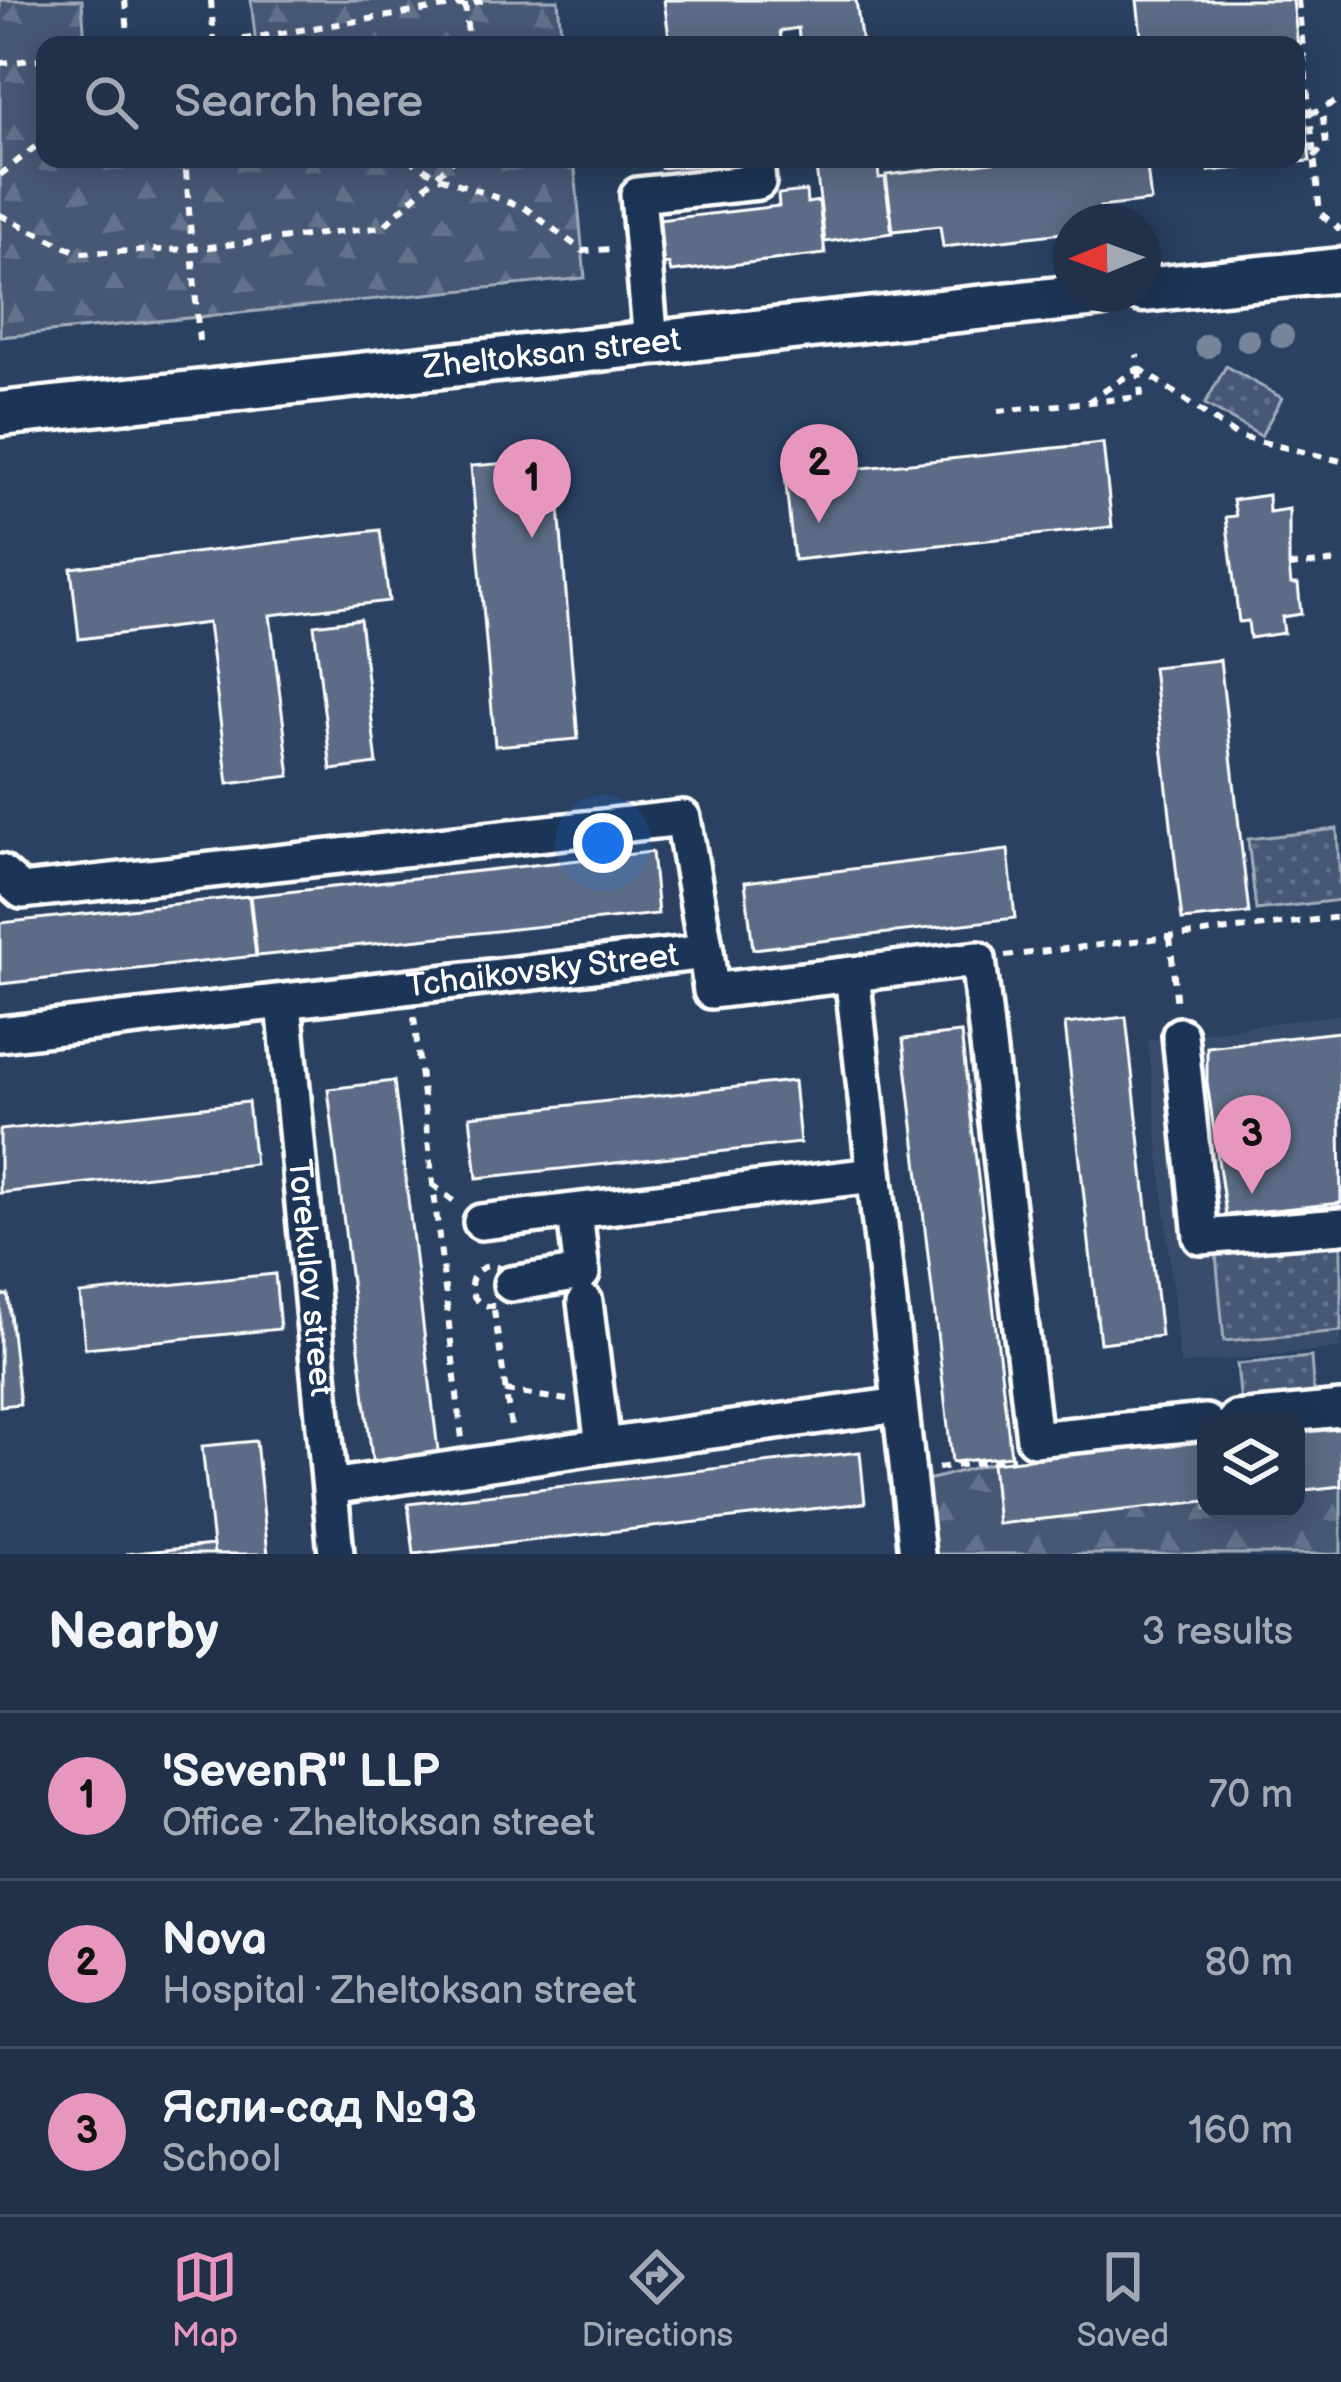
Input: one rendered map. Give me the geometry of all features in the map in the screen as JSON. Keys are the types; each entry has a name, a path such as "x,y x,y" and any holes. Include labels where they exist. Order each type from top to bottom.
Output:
{"main road":[{"path":"1161,288 1341,270"},
{"name":"Zheltoksan street","path":"0,414 1053,300"}],"street":[{"path":"652,343 638,195 758,182 757,168"},
{"path":"0,872 22,891 683,818 706,952"},
{"name":"Tchaikovsky Street","path":"0,1034 706,952 711,991 978,959"},
{"path":"978,959 1034,1439 1197,1423"},
{"path":"853,974 917,1554"},
{"name":"Torekulov street","path":"284,1003 337,1554"},
{"path":"1180,1035 1201,1237 1341,1226"},
{"path":"481,1222 874,1175"},
{"path":"502,1295 582,1273 575,1213"},
{"path":"585,1301 603,1446"},
{"path":"331,1487 900,1405"},
{"path":"1305,1412 1341,1409"}],"path":[{"path":"125,0 128,36"},
{"path":"211,0 212,36"},
{"path":"264,36 489,0"},
{"path":"1298,0 1302,36"},
{"path":"465,1 468,36"},
{"path":"0,63 36,60"},
{"path":"1305,66 1320,212 1341,230"},
{"path":"1310,114 1337,100"},
{"path":"1314,158 1326,145 1322,109"},
{"path":"0,175 36,146"},
{"path":"186,168 199,341"},
{"path":"423,168 526,208 584,251 625,248"},
{"path":"0,215 79,253 192,249 383,227 444,168"},
{"path":"998,412 1141,397 1137,355"},
{"path":"1087,403 1139,368"},
{"path":"1139,368 1238,436 1341,461"},
{"path":"1289,566 1341,561"},
{"path":"978,959 1341,917"},
{"path":"1169,937 1180,1035"},
{"path":"411,985 466,1467"},
{"path":"502,1295 505,1390 515,1459"},
{"path":"505,1390 597,1404"},
{"path":"923,1470 1013,1458 1034,1439"}],"shaded area":[{"path":"1341,1014 1341,1348 1180,1365 1148,1040"}],"green space":[{"path":"0,0 82,0 84,36 36,36 36,168 575,168 585,278 0,337"},
{"path":"251,0 558,0 561,36 255,36"},
{"path":"1226,366 1282,398 1261,436 1205,404"},
{"path":"1337,829 1341,900 1256,910 1248,839"},
{"path":"1341,1243 1341,1331 1224,1341 1216,1254"},
{"path":"1311,1357 1314,1398 1241,1405 1237,1364"},
{"path":"992,1463 998,1523 1197,1502 1197,1518 1305,1518 1305,1490 1341,1486 1341,1554 933,1554 928,1480"}],"building":[{"path":"664,0 856,0 861,36 799,36 798,28 780,31 781,36 669,36"},
{"path":"1137,0 1293,0 1297,36 1141,36"},
{"path":"1305,114 1310,161 1305,161"},
{"path":"816,168 878,168 879,178 885,177 892,233 825,242"},
{"path":"943,168 1147,168 1151,201 1053,204 1053,234 943,247 940,226 893,231 886,175"},
{"path":"806,191 807,203 819,201 825,254 671,272 669,264 654,266 649,221 779,206 778,194"},
{"path":"1103,443 1112,527 794,560 785,476"},
{"path":"555,459 578,739 495,746 471,466"},
{"path":"1268,495 1269,512 1289,509 1291,584 1298,584 1301,614 1282,617 1284,633 1250,638 1248,621 1239,622 1226,517 1236,516 1233,500"},
{"path":"380,530 389,601 270,615 290,776 228,784 208,623 79,639 71,568"},
{"path":"360,619 377,764 331,770 314,625"},
{"path":"1220,660 1249,913 1182,920 1153,667"},
{"path":"1008,850 1015,918 753,949 745,882"},
{"path":"652,852 658,914 257,956 250,896"},
{"path":"249,896 256,956 0,984 0,923"},
{"path":"1126,1017 1161,1336 1100,1343 1065,1024"},
{"path":"1339,1032 1341,1203 1226,1215 1207,1082 1207,1047"},
{"path":"961,1033 1011,1456 952,1462 903,1039"},
{"path":"394,1081 439,1459 373,1467 328,1089"},
{"path":"794,1081 800,1143 477,1178 470,1116"},
{"path":"248,1102 255,1164 0,1193 0,1130"},
{"path":"275,1274 280,1329 85,1348 80,1294"},
{"path":"8,1295 20,1404 0,1406 0,1296"},
{"path":"1341,1425 1341,1486 1305,1490 1305,1428"},
{"path":"256,1441 268,1554 214,1554 202,1446"},
{"path":"1197,1441 1197,1502 998,1524 992,1463"},
{"path":"860,1452 865,1503 414,1554 408,1504"},
{"path":"213,1545 214,1554 126,1554"}],"place":[{"name":"Nova","path":"819,523"},
{"name":"'SevenR\" LLP","path":"532,538"},
{"name":"Ясли-сад №93","path":"1252,1194"}]}
